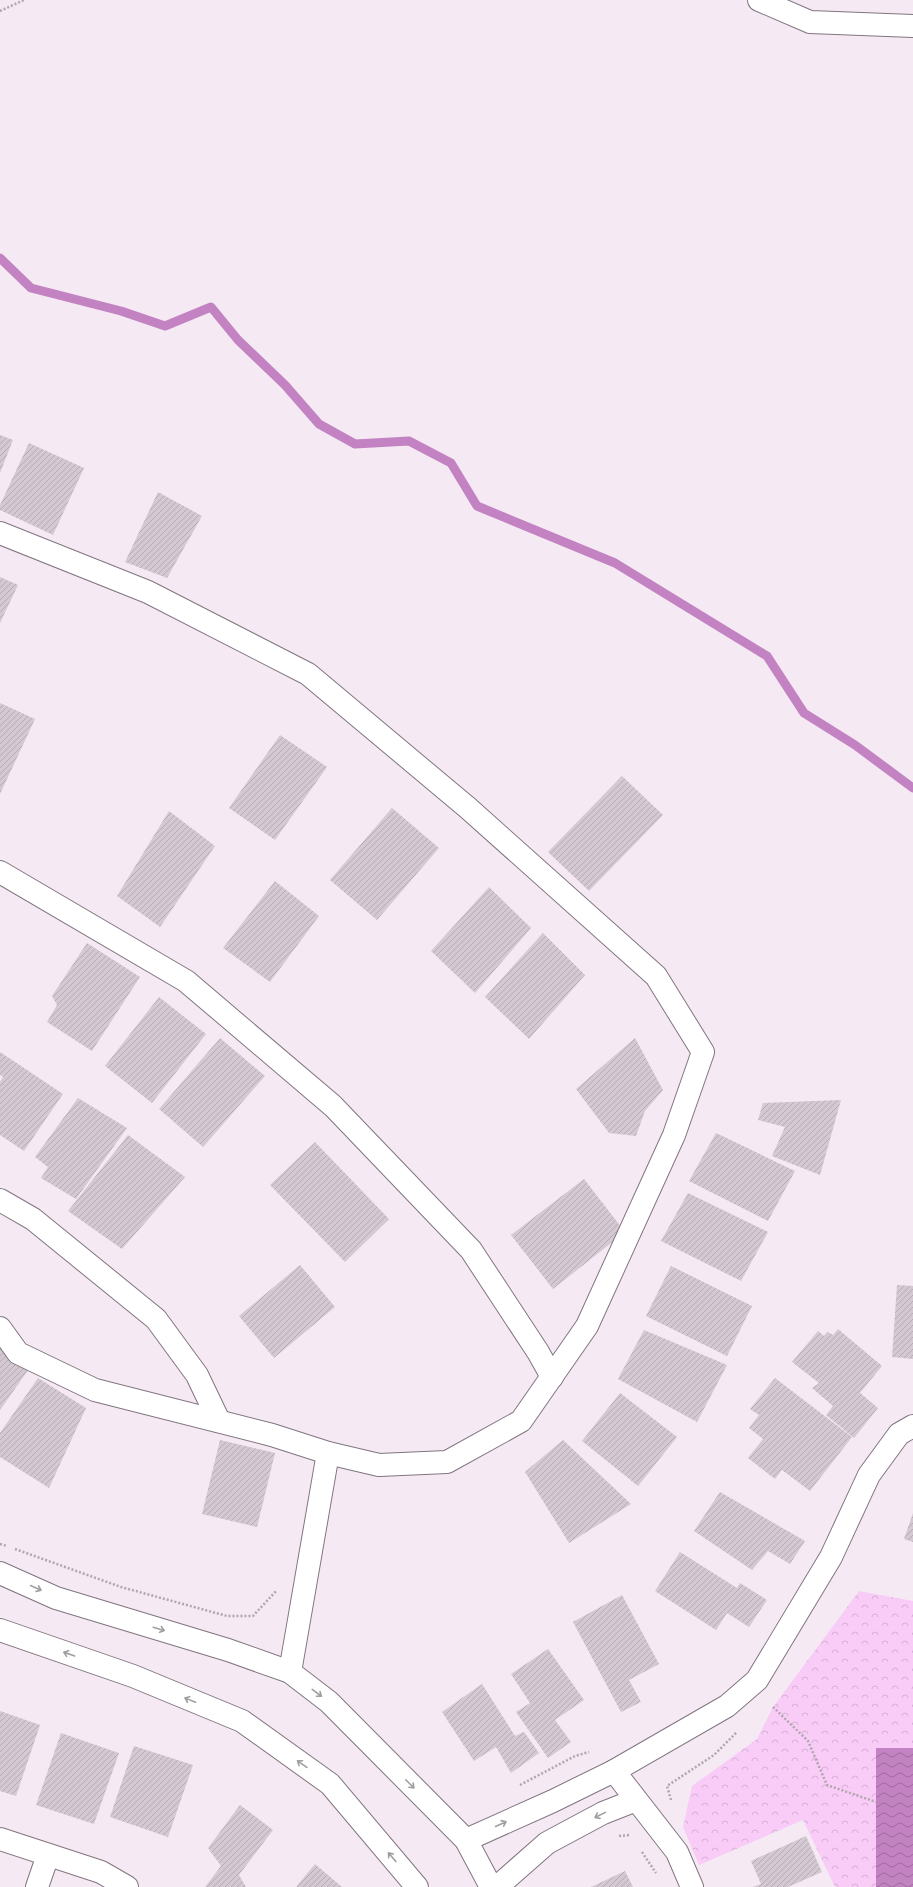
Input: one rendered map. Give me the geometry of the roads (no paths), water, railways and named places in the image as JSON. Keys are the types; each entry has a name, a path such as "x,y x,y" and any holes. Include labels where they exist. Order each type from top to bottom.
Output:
{"street":[{"path":"759,0 810,22 913,26"},
{"path":"0,533 148,592 308,674 468,808 656,976 703,1052 674,1136 590,1318 552,1377 521,1421 447,1462 379,1465 219,1421 95,1390 18,1353 0,1328"},
{"path":"0,872 186,981 333,1106 471,1250 538,1352 552,1377"},
{"path":"0,1200 33,1219 156,1319 197,1375 219,1421"},
{"path":"466,1840 553,1801 614,1771 727,1706 757,1680 831,1558 869,1474 899,1434 913,1426"},
{"path":"290,1672 328,1452"},
{"path":"0,1572 56,1598 228,1650 290,1672 329,1702 466,1840 491,1887"},
{"path":"0,1630 133,1676 242,1721 330,1784 417,1887"},
{"path":"614,1771 677,1852 692,1887"},
{"path":"497,1887 547,1843 603,1813 636,1800"},
{"path":"0,1838 101,1872 127,1887"},
{"path":"37,1887 48,1855"}],"water":[{"path":"876,1748 913,1748 913,1887 876,1887"}],"waterway":[{"path":"0,258 31,288 121,311 165,326 211,307 238,340 285,385 319,424 355,444 409,441 451,463 477,506 615,563 767,656 804,713 855,745 913,788"}]}
